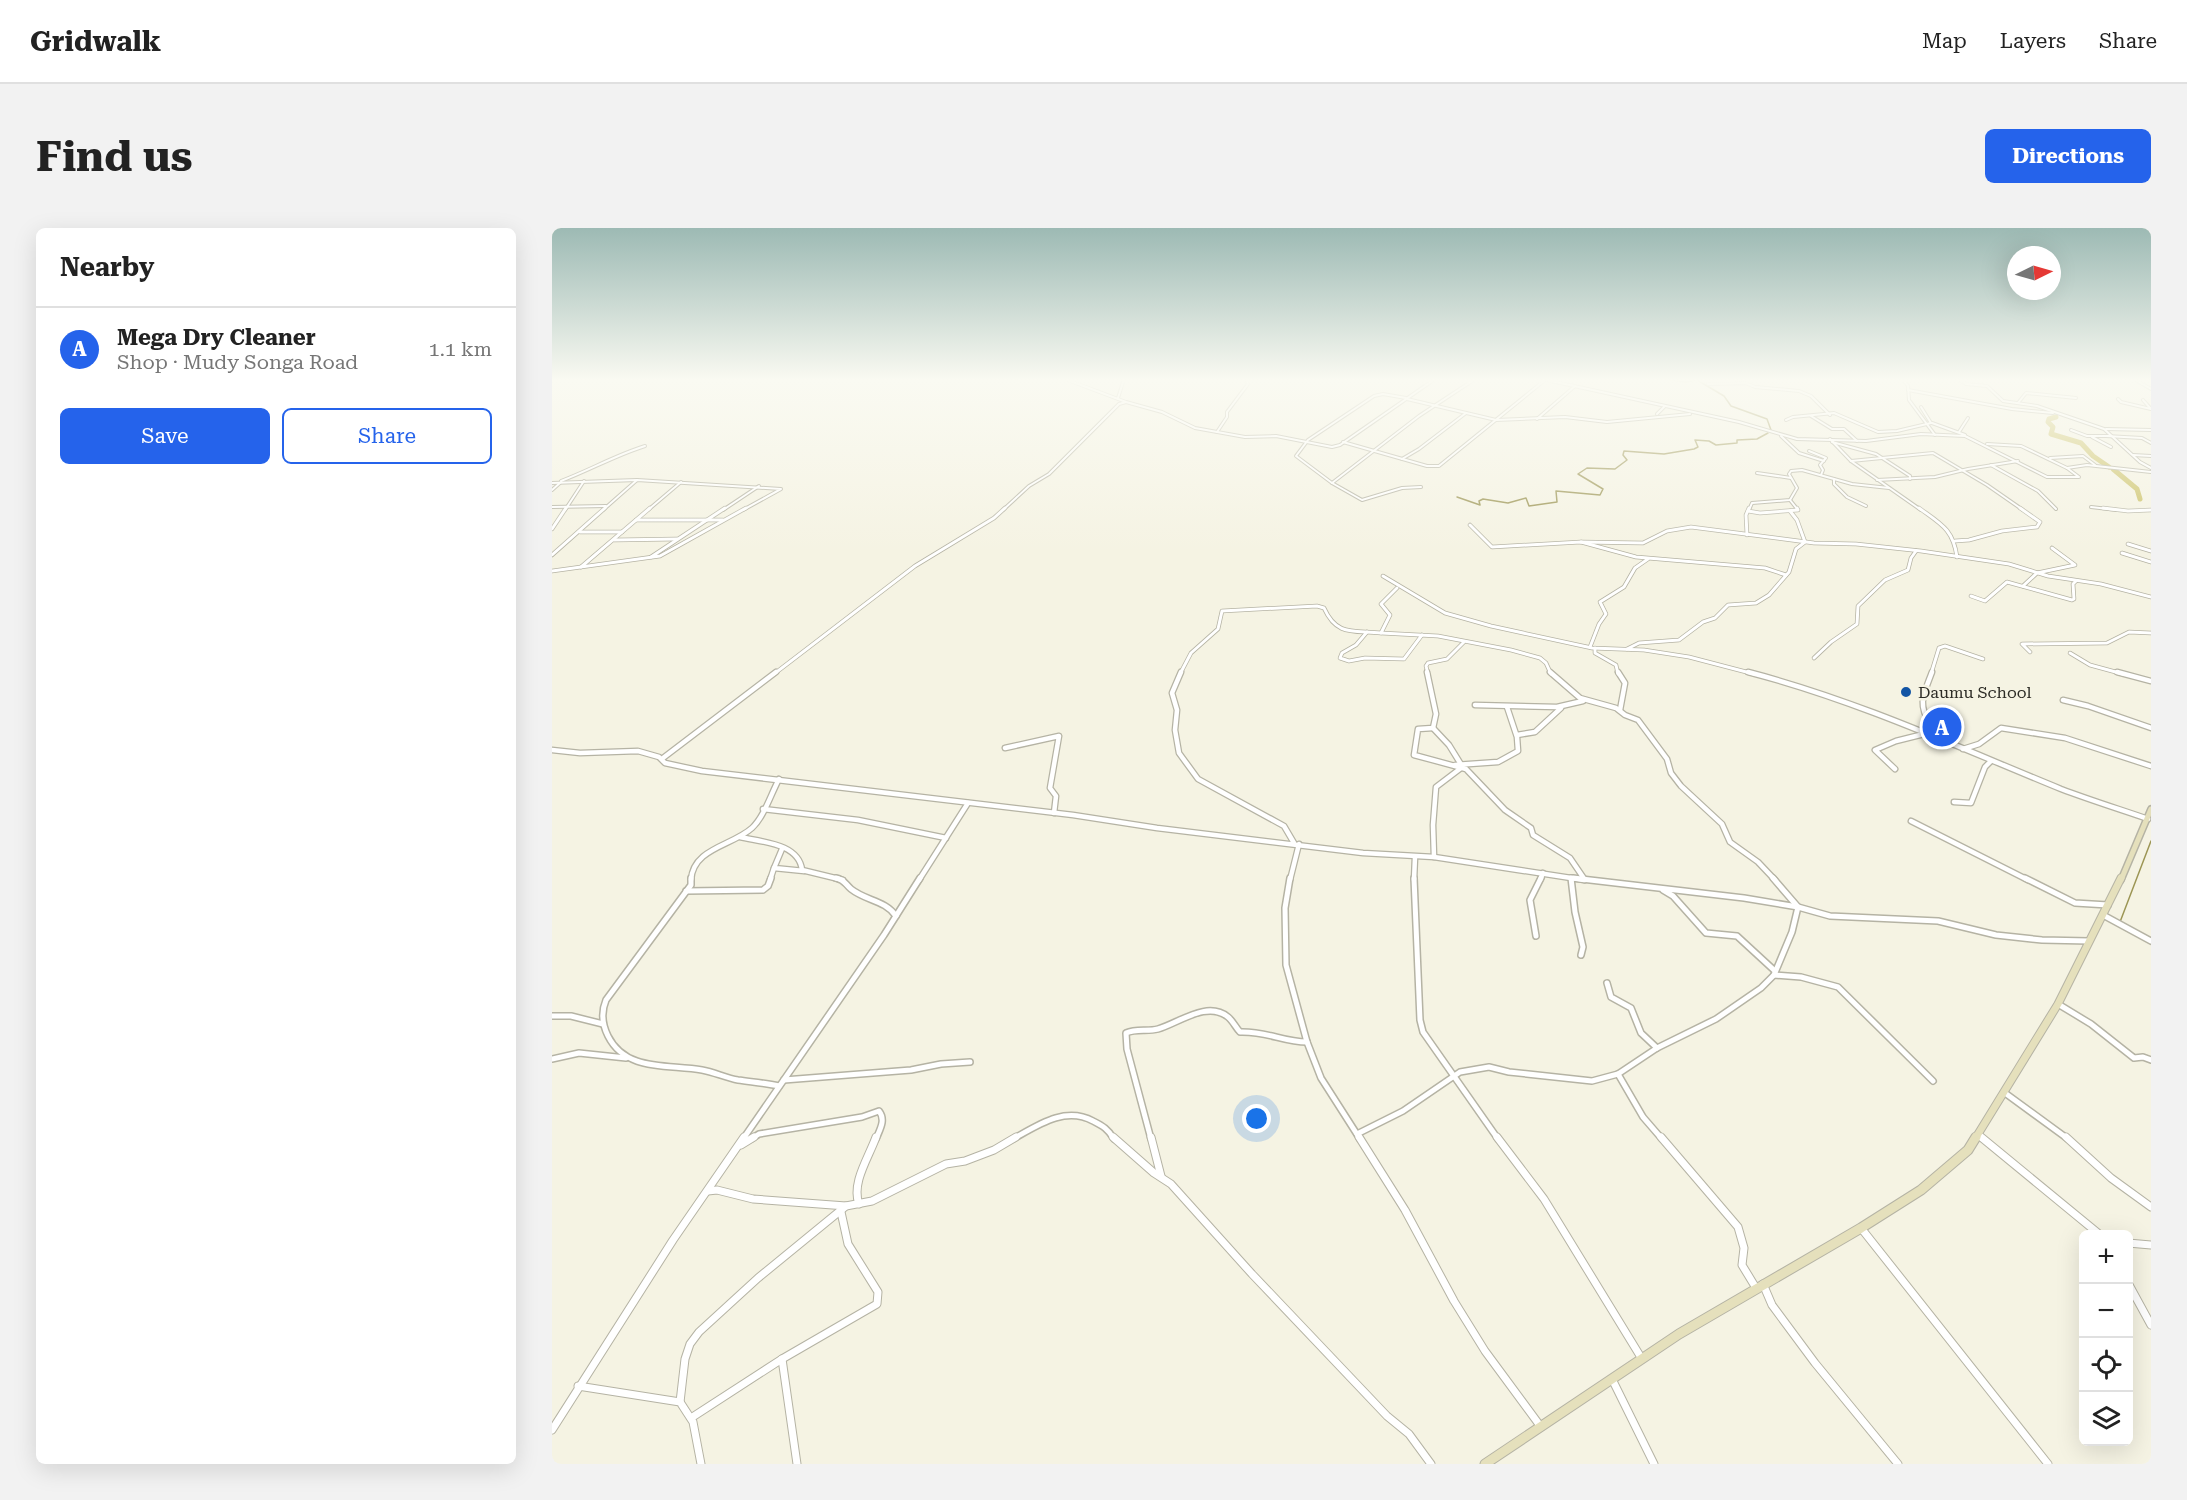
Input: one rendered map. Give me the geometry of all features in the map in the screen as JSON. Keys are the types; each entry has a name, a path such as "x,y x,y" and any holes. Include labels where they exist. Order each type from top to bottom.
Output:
{"main road":[{"path":"1485,1464 1642,1359 1921,1190 1968,1150 2058,1004 2108,905 2151,809"}],"street":[{"path":"663,758 915,566 994,518 1029,486 1049,474 1085,437"},
{"path":"1281,437 1308,440 1329,447 1337,446 1351,437"},
{"path":"1313,437 1296,454 1296,457 1332,483 1364,501 1401,488 1420,488"},
{"path":"1332,483 1395,437"},
{"path":"1401,459 1434,437"},
{"path":"1343,442 1374,453 1439,466 1475,437"},
{"path":"1782,437 1799,453 1824,461"},
{"path":"1785,437 1857,441 1913,437"},
{"path":"1852,437 1857,441"},
{"path":"1968,437 1976,441 2018,461 2050,478 2080,476 2021,446 1995,445 1976,441"},
{"path":"2091,437 2111,447"},
{"path":"2115,437 2151,470"},
{"path":"2124,437 2142,438 2151,443"},
{"path":"1831,440 1882,458 1911,476 1910,479"},
{"path":"1831,440 1851,461 1937,520 1953,534 1958,554"},
{"path":"552,490 560,482 592,470 608,459 645,446"},
{"path":"1809,451 1825,457 1824,461"},
{"path":"1851,461 1933,453 1996,490 2035,517 2040,525 2031,529 2001,531 1971,542 1955,541"},
{"path":"2133,455 2151,456"},
{"path":"2047,458 2083,456 2097,466"},
{"path":"1821,475 1820,465 1824,461"},
{"path":"1877,480 1910,479 2018,461"},
{"path":"1991,465 2038,491 2056,509"},
{"path":"2067,468 2097,466 2151,470"},
{"path":"1790,500 1797,488 1791,477 1791,471 1798,470 1871,488 1888,488"},
{"path":"1757,473 1791,477"},
{"path":"1834,479 1834,484 1847,497 1866,506"},
{"path":"552,483 637,480 781,489 663,554 650,558 552,571"},
{"path":"552,555 637,480"},
{"path":"552,529 569,507 584,481"},
{"path":"581,567 681,482"},
{"path":"650,558 759,486"},
{"path":"1748,511 1760,513 1798,510 1790,500"},
{"path":"1747,534 1748,511 1753,502 1790,500"},
{"path":"552,507 608,506"},
{"path":"2091,507 2128,511 2151,510"},
{"path":"1790,511 1797,519 1805,542"},
{"path":"636,520 725,520"},
{"path":"1470,525 1492,547 1581,542 1643,543 1667,531 1687,527 1805,542 1958,554 2150,596"},
{"path":"579,532 622,532"},
{"path":"613,540 677,539"},
{"path":"1581,542 1626,555 1765,568 1786,575"},
{"path":"1627,649 1639,643 1679,640 1703,622 1715,618 1728,605 1756,603 1769,595 1786,575 1790,570 1796,549 1805,542"},
{"path":"2128,544 2151,551"},
{"path":"2023,586 2037,573 2075,565 2052,548"},
{"path":"1814,658 1831,642 1857,624 1858,606 1866,601 1878,585 1908,570 1911,558 1917,551"},
{"path":"2122,553 2149,561"},
{"path":"1620,710 1626,684 1619,676 1616,665 1595,653 1592,647 1599,624 1606,614 1600,602 1624,587 1635,568 1644,560 1651,558"},
{"path":"1383,576 1445,613 1491,626 1592,647 1689,657 1728,665 1811,689 1927,733 2064,790 2148,819"},
{"path":"1971,596 1985,601 2007,582 2072,600 2074,599 2073,584 2076,580"},
{"path":"1380,633 1386,627 1390,615 1381,604 1397,588"},
{"path":"1541,1427 1490,1358 1454,1301 1405,1210 1325,1086 1307,1042 1286,964 1284,934 1288,885 1296,844 1284,826 1192,774 1179,753 1175,723 1178,715 1173,693 1177,679 1191,653 1218,629 1222,611 1317,606 1323,608 1333,627 1354,632 1422,635 1511,650 1540,658 1546,663 1552,676 1589,702"},
{"path":"1367,632 1356,645 1342,653 1340,658 1349,661 1365,658 1404,659 1422,635"},
{"path":"2030,652 2022,644 2107,643 2129,632 2151,633"},
{"path":"1433,728 1436,714 1426,666 1428,663 1447,659 1464,642"},
{"path":"1927,733 1930,724 1922,711 1924,696 1939,648 1945,646 1983,659"},
{"path":"2070,652 2090,665 2151,681"},
{"path":"2063,700 2088,706 2151,728"},
{"path":"1357,1134 1403,1111 1460,1072 1481,1067 1592,1081 1618,1074 1657,1048 1716,1019 1761,988 1774,973 1792,932 1798,907 1796,902 1758,862 1730,842 1722,824 1681,786 1671,773 1667,759 1642,724 1620,710 1589,702 1576,701 1563,706 1475,705"},
{"path":"1517,735 1535,732 1563,706"},
{"path":"1433,728 1418,729 1413,753 1451,766 1492,764 1518,751 1517,735 1507,707"},
{"path":"1433,728 1449,745 1463,767 1505,810 1529,826 1533,835 1549,842 1569,856 1581,870 1585,880"},
{"path":"1963,749 1979,744 2001,728 2065,738 2151,766"},
{"path":"1895,769 1875,750 1896,741 1927,733"},
{"path":"1005,748 1059,736 1050,788 1056,796 1053,813"},
{"path":"552,750 583,753 628,751 650,753 663,758 665,763 681,768 1053,813 1362,854 1434,857 1585,880 1744,898 1798,907 1830,916 1938,921 1996,935 2042,940 2089,941"},
{"path":"1953,802 1971,803 1985,767 1991,761"},
{"path":"1434,857 1433,825 1436,787 1463,767"},
{"path":"779,780 754,826 740,837 713,849 700,859 692,870 692,882 602,1008 603,1024 610,1044 627,1058 644,1065 704,1071 736,1080 768,1082 779,1086"},
{"path":"552,1430 673,1239 740,1146 896,916 968,803"},
{"path":"763,809 858,820 946,838"},
{"path":"1911,821 2075,903 2108,905"},
{"path":"740,837 791,850 801,862 804,870"},
{"path":"686,891 763,890 768,886 782,849"},
{"path":"1415,857 1413,888 1421,1026 1472,1105 1544,1199 1642,1359"},
{"path":"774,868 804,870 844,880 851,889 890,908 896,916"},
{"path":"1536,936 1530,900 1544,873"},
{"path":"1571,878 1575,912 1583,946 1581,954"},
{"path":"1660,889 1673,896 1706,933 1737,936 1774,973 1818,981 1844,991 1933,1081"},
{"path":"2103,915 2151,941"},
{"path":"1607,983 1606,989 1610,997 1631,1008 1641,1033 1657,1048"},
{"path":"2058,1004 2091,1024 2132,1057 2151,1060"},
{"path":"1161,1177 1127,1049 1126,1033 1132,1030 1158,1029 1198,1013 1209,1012 1228,1017 1240,1032 1258,1031 1297,1042 1307,1042"},
{"path":"552,1016 571,1016 603,1024"},
{"path":"552,1059 560,1055 587,1053 608,1058 627,1058"},
{"path":"784,1080 911,1070 941,1064 970,1062"},
{"path":"1618,1074 1643,1117 1738,1227 1744,1248 1742,1265 1760,1286 1815,1363 1898,1464"},
{"path":"2005,1093 2058,1130 2111,1178 2151,1207"},
{"path":"740,1146 759,1134 853,1118 879,1111 883,1116 883,1121 858,1183 856,1196 859,1204"},
{"path":"708,1191 717,1190 753,1198 846,1206 859,1204 872,1201 920,1179 946,1164 965,1161 994,1150 1044,1121 1068,1114 1084,1116 1108,1129 1114,1140 1171,1184 1245,1267 1388,1416 1409,1434 1431,1464"},
{"path":"1978,1135 2094,1230"},
{"path":"701,1464 691,1418 680,1402 685,1359 690,1344 699,1332 758,1278 846,1206"},
{"path":"691,1418 782,1359 878,1302 878,1292 855,1258 841,1224 841,1212"},
{"path":"1861,1228 2048,1464"},
{"path":"2133,1243 2151,1245"},
{"path":"2129,1284 2151,1325"},
{"path":"782,1359 797,1464"},
{"path":"1612,1379 1654,1464"},
{"path":"578,1386 680,1402"}],"waterway":[{"path":"1457,497 1480,505 1479,501 1483,499 1508,503 1526,498 1529,506 1557,502 1556,491 1600,495 1603,489 1578,474 1587,468 1615,469 1627,460 1623,455 1624,451 1664,454 1694,449 1698,447 1695,440 1709,441 1716,445 1737,443 1737,440 1761,437"},
{"path":"2060,437 2081,443 2093,456 2109,467"},
{"path":"2113,469 2137,489 2140,499"},
{"path":"2120,922 2151,841"}],"place":[{"name":"Daumu School","path":"1906,692"},
{"name":"Mega Dry Cleaner","path":"1942,727"}]}
